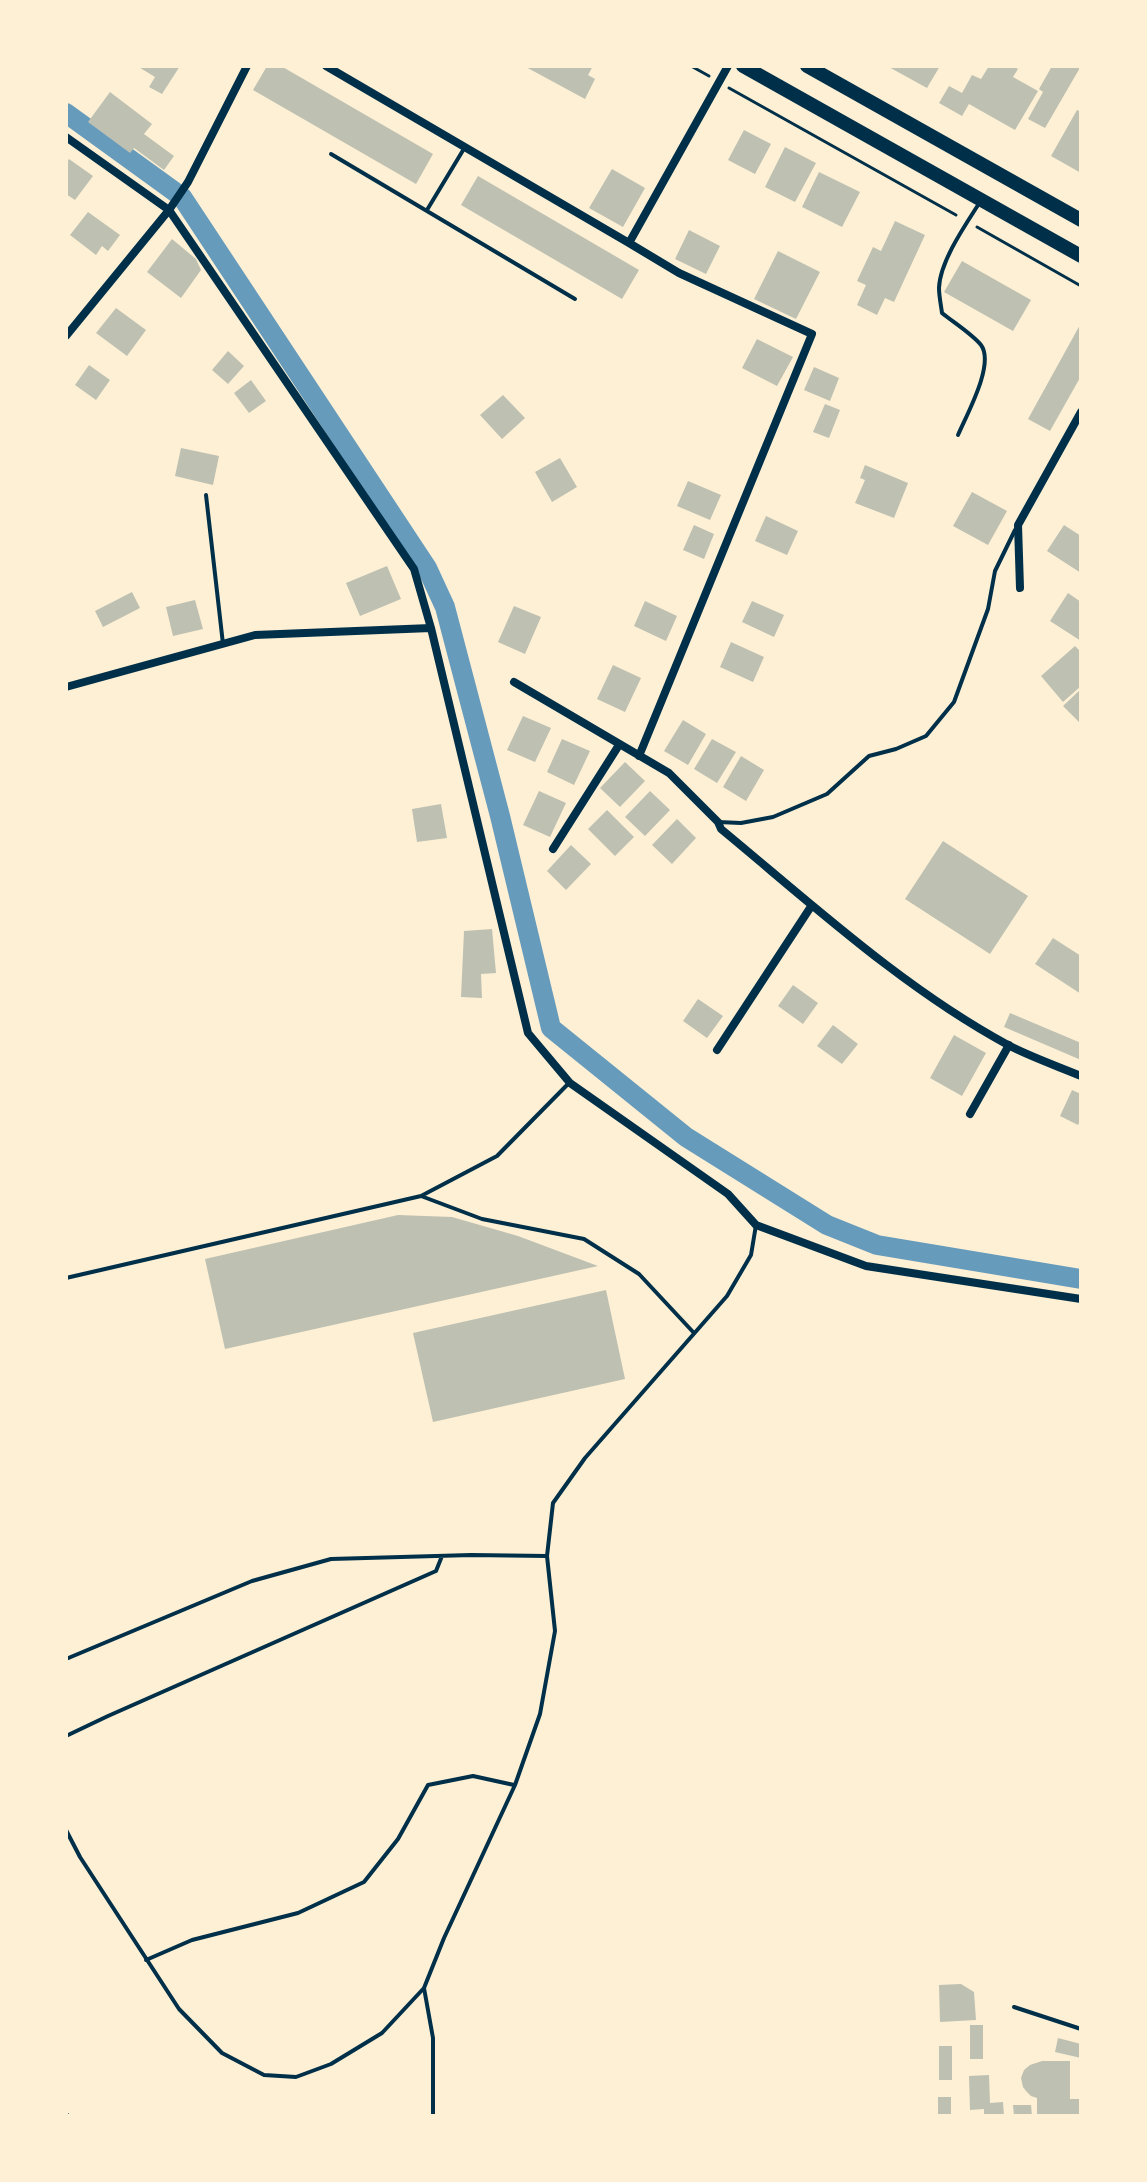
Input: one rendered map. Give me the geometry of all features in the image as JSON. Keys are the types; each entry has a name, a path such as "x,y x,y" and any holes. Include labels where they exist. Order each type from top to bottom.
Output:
{"highway":[{"path":"743,66 1081,256"},
{"path":"807,66 1081,220"}],"street":[{"path":"66,336 169,210 188,182 247,66"},
{"path":"326,66 679,273 812,334 639,756"},
{"path":"629,243 728,66"},
{"path":"66,137 169,210 414,569 431,628 528,1033 570,1083 728,1194 756,1225 866,1266 1081,1299"},
{"path":"1020,588 1018,525 1081,412"},
{"path":"66,687 255,635 431,628"},
{"path":"514,682 669,773 718,822 721,829 883,963 1009,1045 1081,1076"},
{"path":"553,849 619,745"},
{"path":"717,1050 812,905"},
{"path":"970,1114 1009,1045"}],"lane":[{"path":"427,211 465,147"},
{"path":"331,154 575,299"},
{"path":"958,435 987,361 982,346 942,313 939,287 942,269 982,200"},
{"path":"206,495 223,644"},
{"path":"718,822 741,823 773,817 827,794 869,756 926,736 954,702 988,609 995,571 1018,525"},
{"path":"66,1278 421,1196 497,1156 570,1083"},
{"path":"421,1196 482,1219 584,1239 639,1274 694,1333"},
{"path":"66,1830 80,1857 179,2009 222,2053 264,2075 296,2077 331,2064 382,2033 424,1988 515,1785 540,1714 555,1631 547,1556 553,1503 585,1458 727,1296 751,1255 756,1225"},
{"path":"66,1736 436,1571 443,1556"},
{"path":"66,1659 252,1581 331,1559 547,1556"},
{"path":"146,1960 192,1940 298,1913 364,1882 398,1839 428,1785 473,1776 515,1785"},
{"path":"424,1988 433,2038 433,2116"},
{"path":"1014,2007 1081,2029"}],"path":[{"path":"691,66 1081,286"}],"building":[{"path":"137,66 180,66 162,94 149,87 155,77"},
{"path":"267,66 281,66 433,154 416,184 253,90"},
{"path":"524,66 593,66 588,75 595,79 585,99"},
{"path":"887,66 940,66 927,88"},
{"path":"989,66 1013,66 1018,69 1013,77 1038,91 1015,130 969,104 962,116 939,103 949,86 962,93 972,75 981,79"},
{"path":"1052,66 1081,66 1045,128 1028,119 1043,92 1039,89"},
{"path":"110,92 152,124 144,134 174,156 164,170 134,148 130,153 88,122"},
{"path":"1077,110 1081,112 1081,173 1051,156"},
{"path":"744,130 771,144 755,174 728,160"},
{"path":"785,147 816,163 795,202 765,187"},
{"path":"69,159 93,176 75,200 66,194 66,164"},
{"path":"612,169 645,188 623,227 589,208"},
{"path":"819,172 860,192 842,227 802,207"},
{"path":"478,176 639,270 622,299 461,205"},
{"path":"88,212 120,235 108,251 102,246 96,255 70,235"},
{"path":"895,221 925,235 894,302 885,298 877,315 857,305 866,285 857,281 873,247 881,251"},
{"path":"689,230 720,246 706,274 675,259"},
{"path":"172,239 196,259 201,270 181,298 147,272"},
{"path":"778,251 820,272 796,319 754,299"},
{"path":"962,261 1031,300 1013,331 944,292"},
{"path":"116,308 146,330 127,356 96,333"},
{"path":"1081,323 1081,376 1050,431 1028,419"},
{"path":"757,339 793,357 777,386 742,368"},
{"path":"228,351 244,366 228,384 212,370"},
{"path":"89,365 110,380 96,400 75,385"},
{"path":"814,367 839,378 830,401 804,390"},
{"path":"251,380 266,401 249,413 234,393"},
{"path":"503,395 525,418 502,439 480,415"},
{"path":"825,404 840,410 829,438 813,432"},
{"path":"181,448 219,456 213,485 175,476"},
{"path":"560,458 577,487 552,502 535,472"},
{"path":"865,465 908,483 894,518 855,503 865,480 860,478"},
{"path":"688,481 721,495 710,520 677,506"},
{"path":"972,492 1007,511 988,545 953,526"},
{"path":"766,516 798,531 787,555 755,541"},
{"path":"694,525 714,534 704,559 683,550"},
{"path":"1064,525 1081,536 1081,573 1047,551"},
{"path":"387,566 401,599 360,616 346,583"},
{"path":"132,592 140,608 103,627 95,611"},
{"path":"1068,593 1081,602 1081,641 1050,621"},
{"path":"195,600 203,629 173,636 166,607"},
{"path":"645,601 677,616 666,641 634,626"},
{"path":"752,601 784,615 774,637 742,622"},
{"path":"514,606 541,617 525,654 498,642"},
{"path":"731,642 764,657 753,682 720,667"},
{"path":"1075,646 1081,652 1081,686 1063,702 1041,676"},
{"path":"613,665 641,678 625,712 597,699"},
{"path":"1081,689 1081,720 1079,722 1063,706"},
{"path":"523,716 551,728 535,762 507,750"},
{"path":"683,720 706,734 688,765 664,751"},
{"path":"562,739 590,751 574,785 547,772"},
{"path":"712,739 736,752 717,783 694,769"},
{"path":"741,756 764,770 746,801 723,787"},
{"path":"625,762 645,781 620,807 600,788"},
{"path":"539,791 566,803 550,837 523,825"},
{"path":"650,791 670,810 645,836 625,817"},
{"path":"441,804 447,838 417,842 412,809"},
{"path":"607,810 634,837 615,856 588,829"},
{"path":"677,819 696,838 672,864 652,845"},
{"path":"943,841 1028,896 990,954 905,899"},
{"path":"571,845 591,864 566,890 547,871"},
{"path":"492,929 496,973 481,974 482,998 461,997 464,931"},
{"path":"1053,938 1081,956 1081,994 1035,964"},
{"path":"793,985 818,1003 803,1024 778,1006"},
{"path":"698,999 723,1016 707,1038 683,1021"},
{"path":"1010,1013 1081,1043 1081,1060 1004,1027"},
{"path":"833,1025 858,1044 842,1064 817,1046"},
{"path":"954,1035 986,1053 962,1096 930,1078"},
{"path":"1072,1090 1081,1094 1081,1119 1078,1125 1060,1116"},
{"path":"398,1215 452,1217 518,1236 598,1266 225,1349 205,1259"},
{"path":"606,1290 625,1379 433,1422 413,1333"},
{"path":"961,1984 974,1992 976,2020 940,2022 939,1985"},
{"path":"970,2025 983,2025 983,2059 970,2059"},
{"path":"1058,2038 1081,2044 1081,2058 1055,2052"},
{"path":"939,2046 952,2046 952,2080 939,2080"},
{"path":"1042,2061 1070,2061 1070,2099 1081,2099 1081,2116 1037,2116 1037,2098 1026,2091 1021,2078 1030,2065"},
{"path":"989,2075 990,2103 1003,2102 1004,2116 984,2116 984,2109 970,2110 969,2076"},
{"path":"938,2097 951,2097 951,2116 938,2116"},
{"path":"1013,2105 1031,2105 1032,2116 1014,2116"}],"waterway":[{"path":"66,113 182,197 427,568 445,607 551,1028 686,1137 827,1225 877,1245 1081,1279"}]}
